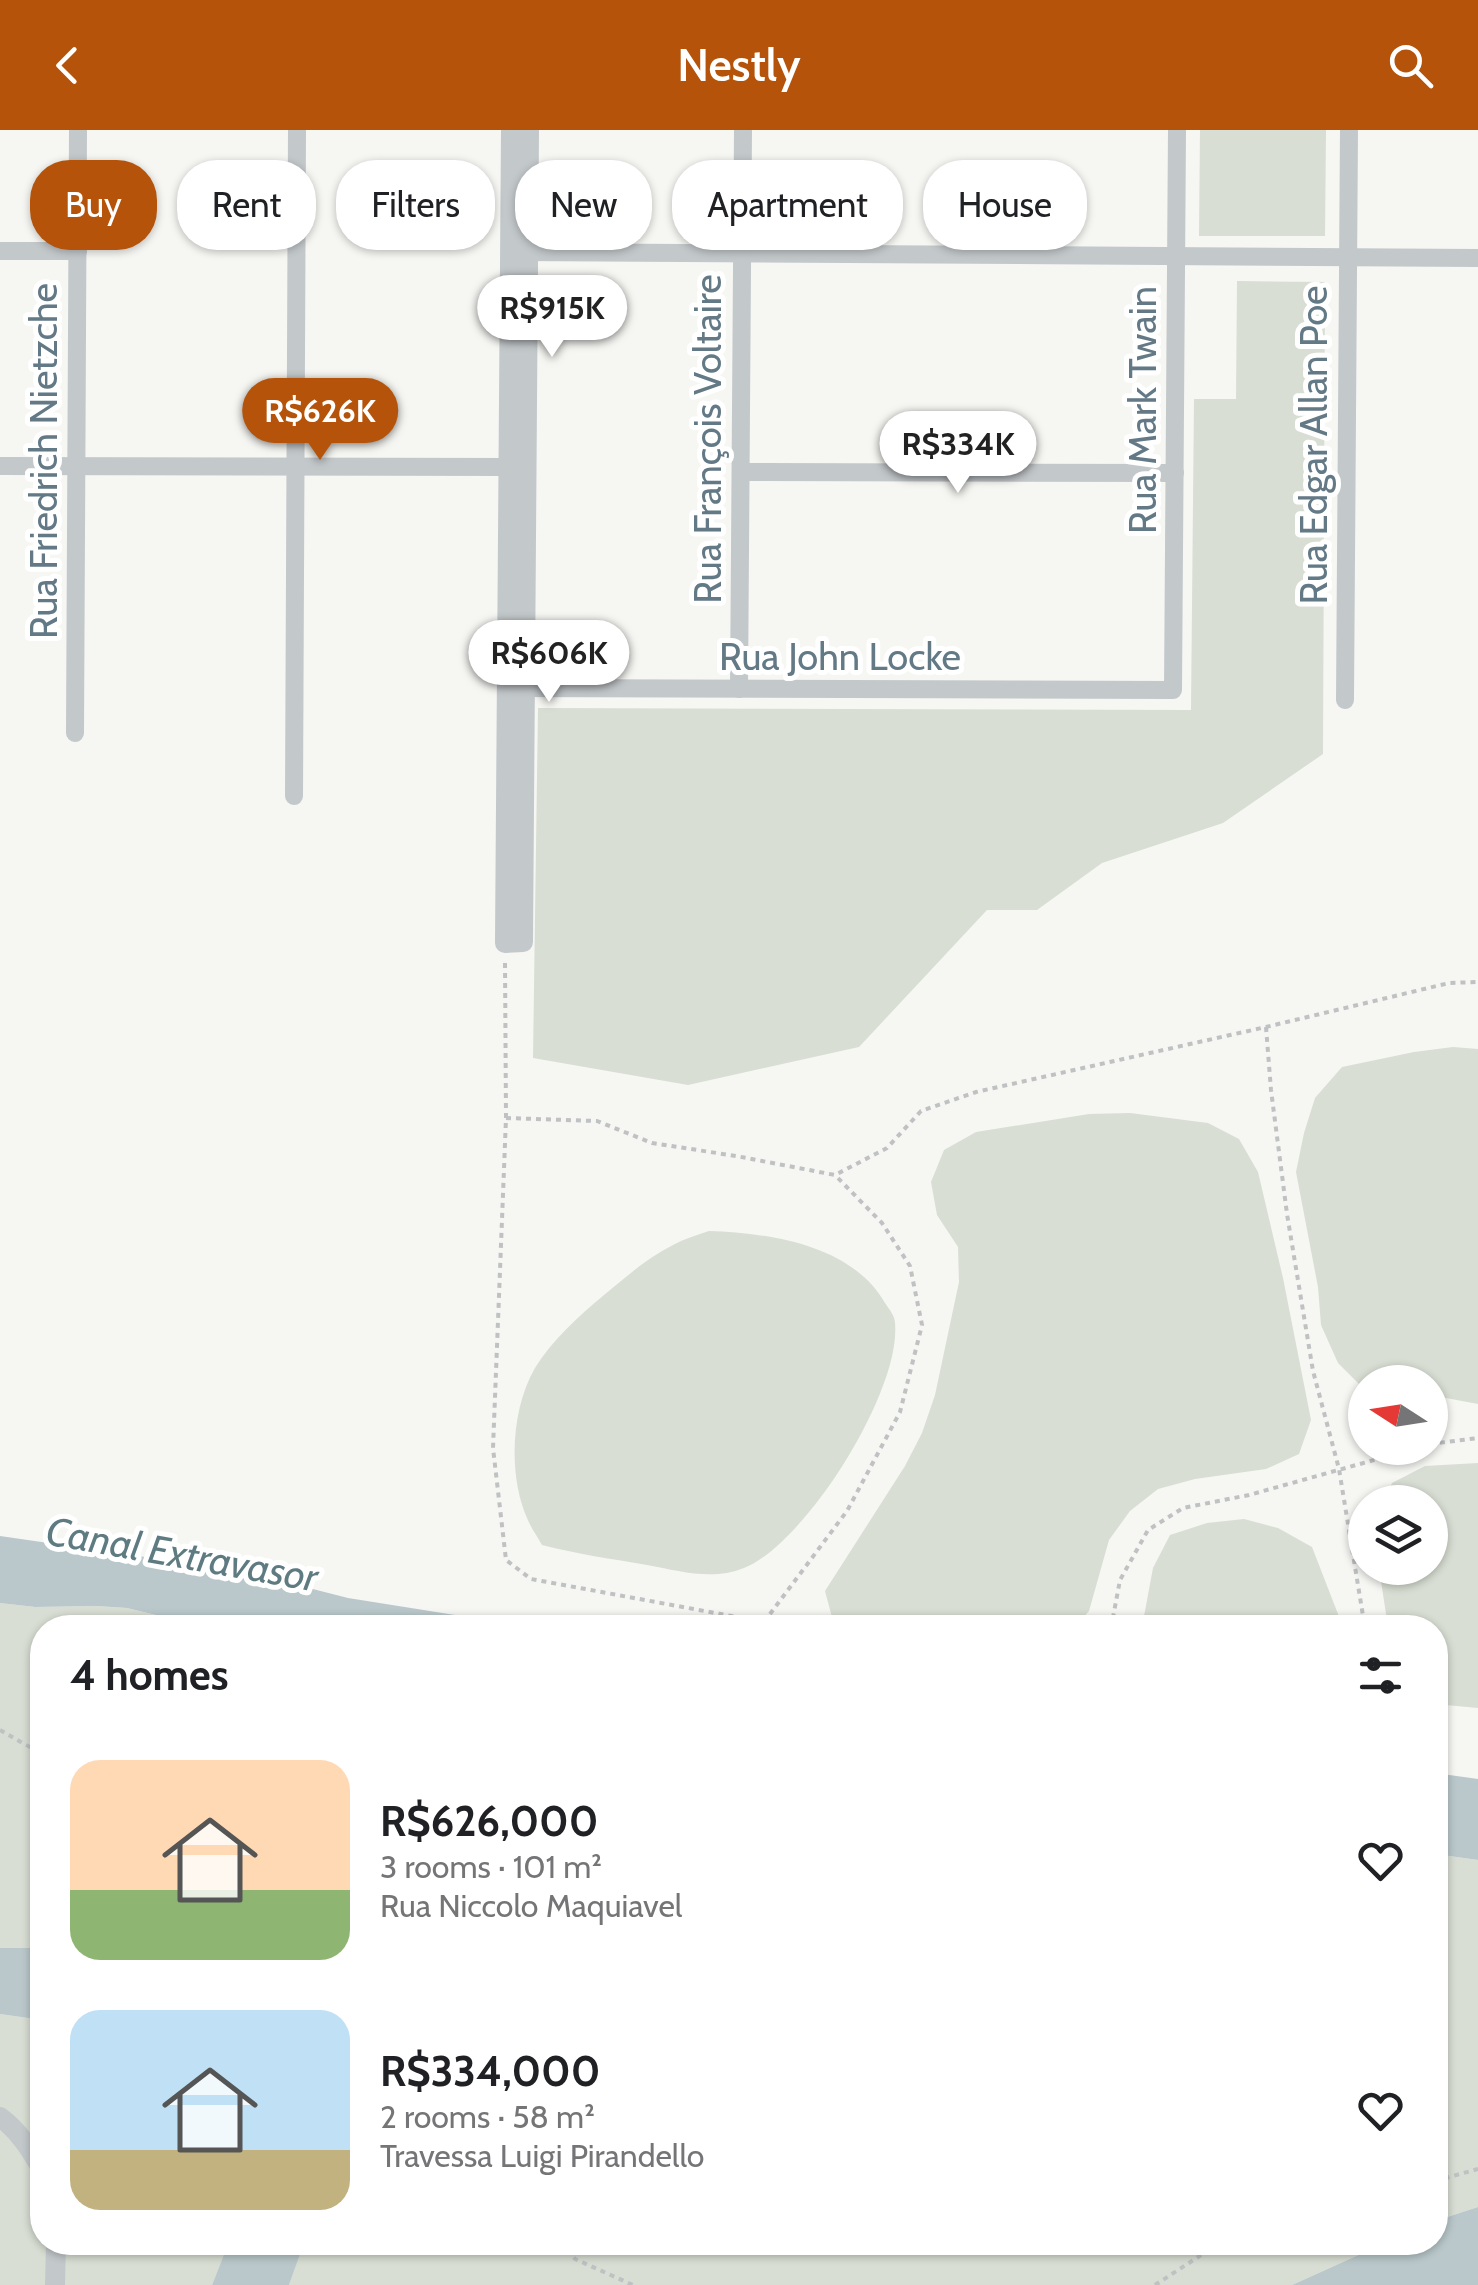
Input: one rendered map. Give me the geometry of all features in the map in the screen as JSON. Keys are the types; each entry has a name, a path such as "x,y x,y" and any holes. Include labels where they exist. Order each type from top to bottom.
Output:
{"street":[{"name":"Rua Friedrich Nietzche","path":"75,733 78,130"},
{"path":"294,796 297,130"},
{"path":"505,943 516,688 518,467 519,252 511,130"},
{"path":"519,252 529,130"},
{"name":"Rua François Voltaire","path":"740,689 743,130"},
{"name":"Rua Mark Twain","path":"1173,690 1177,130"},
{"name":"Rua Edgar Allan Poe","path":"1345,700 1349,130"},
{"path":"0,250 78,251"},
{"path":"519,252 1478,258"},
{"path":"0,466 518,467"},
{"path":"741,472 1175,474"},
{"name":"Rua John Locke","path":"516,688 1173,690"},
{"path":"0,2117 30,2148"},
{"path":"55,2285 56,2255"}],"path":[{"path":"505,943 506,1118 492,1448 506,1560 531,1580 725,1615"},
{"path":"835,1175 887,1148 921,1112 976,1092 1449,983 1478,982"},
{"path":"1266,1027 1286,1214 1313,1371 1339,1469 1363,1615"},
{"path":"506,1118 597,1121 652,1142 835,1175 882,1223 910,1266 922,1324 900,1412 847,1512 769,1615"},
{"path":"1448,1442 1478,1438"},
{"path":"1113,1615 1120,1580 1148,1530 1184,1508 1249,1495 1354,1465"},
{"path":"0,1730 30,1747"},
{"path":"1448,2177 1478,2169"},
{"path":"572,2255 632,2285"},
{"path":"1155,2285 1201,2255"}],"shaded area":[{"path":"1200,130 1326,130 1325,236 1199,236"},
{"path":"1237,281 1325,282 1323,754 1223,823 1102,863 1037,910 987,910 859,1047 688,1085 533,1058 538,708 1191,710 1194,399 1236,399"},
{"path":"1453,1047 1478,1049 1478,1404 1448,1398 1448,1365 1348,1365 1348,1373 1338,1363 1321,1325 1318,1287 1296,1172 1315,1098 1342,1067"},
{"path":"1130,1113 1208,1123 1239,1139 1258,1172 1311,1420 1299,1454 1266,1469 1195,1479 1158,1489 1130,1511 1109,1540 1086,1615 831,1615 825,1591 905,1466 935,1395 959,1282 958,1247 937,1215 931,1182 944,1150 976,1132 1089,1114"},
{"path":"709,1231 783,1239 831,1255 870,1283 885,1303 895,1320 895,1340 878,1400 858,1439 831,1483 797,1526 771,1552 744,1568 696,1574 542,1545 521,1501 515,1462 521,1403 535,1368 566,1329 629,1275 663,1250"},
{"path":"1478,1463 1478,1708 1448,1705 1448,1615 1386,1615 1382,1585 1448,1585 1448,1485 1392,1483 1425,1466"},
{"path":"1244,1519 1278,1528 1312,1547 1338,1615 1144,1615 1153,1568 1170,1535 1207,1523"},
{"path":"0,1536 242,1571 348,1598 455,1615 156,1615 127,1608 0,1603"},
{"path":"0,1603 127,1608 156,1615 30,1615 30,1948 0,1948"},
{"path":"1448,1775 1478,1779 1478,1860 1448,1856"},
{"path":"1448,1856 1478,1860 1478,2207 1448,2217"},
{"path":"0,1948 30,1948 30,2018 0,2014"},
{"path":"0,2014 30,2018 30,2255 224,2255 212,2285 0,2285"},
{"path":"1478,2207 1478,2285 1292,2285 1358,2255 1448,2255 1448,2217"},
{"path":"224,2255 300,2255 289,2285 212,2285"},
{"path":"299,2255 1358,2255 1292,2285 289,2285"}],"water label":[{"name":"Canal Extravasor","path":"182,1554"}]}
